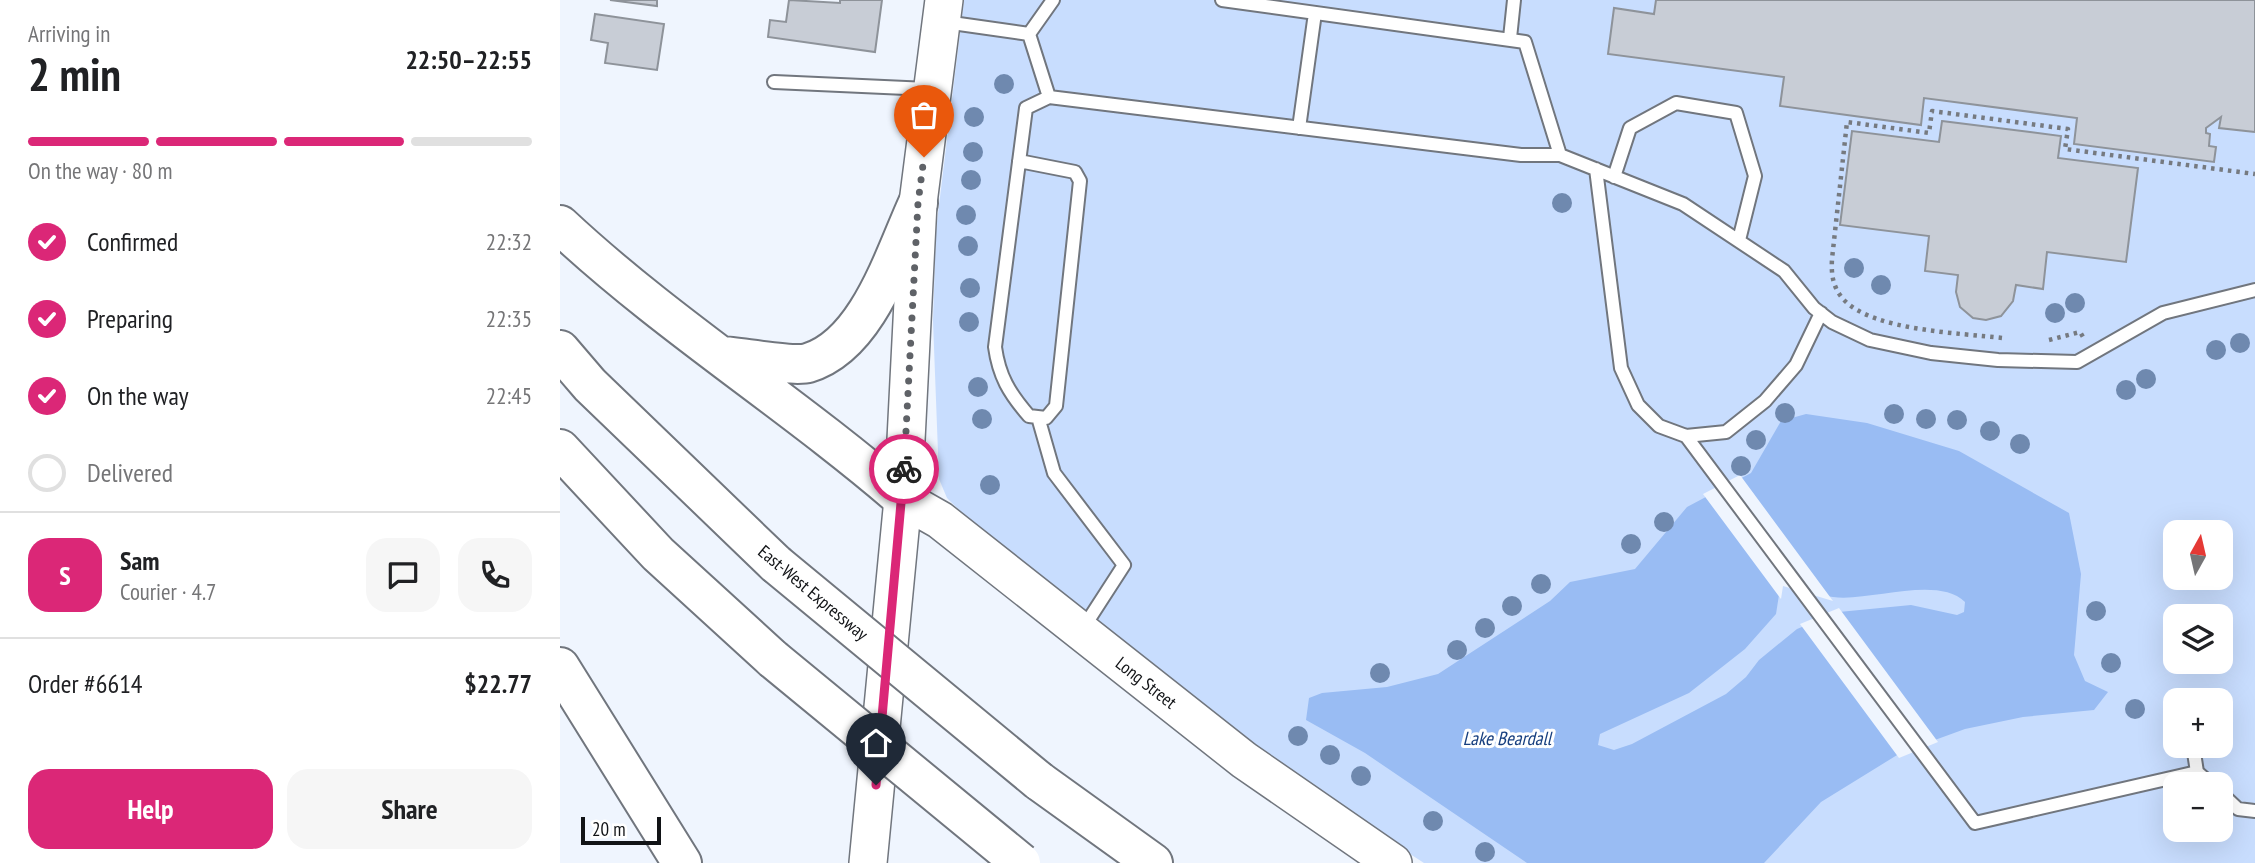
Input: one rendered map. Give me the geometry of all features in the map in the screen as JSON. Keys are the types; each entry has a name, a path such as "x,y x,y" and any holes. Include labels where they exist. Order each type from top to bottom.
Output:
{"highway":[{"path":"722,356 807,363 845,342 864,319 918,203"},
{"path":"560,225 722,356 847,450 903,499"},
{"name":"East-West Expressway","path":"560,350 590,385 776,564 1039,780 1153,863"},
{"path":"560,449 659,555 773,659 1021,863"},
{"path":"560,667 682,863"}],"street":[{"path":"868,863 903,499 918,203 943,11"},
{"name":"Long Street","path":"903,499 940,520 1244,760 1393,863"}],"lane":[{"path":"1029,34 1054,0"},
{"path":"1222,0 1525,42 1560,155"},
{"path":"1510,38 1514,0"},
{"path":"943,11 1029,34"},
{"path":"1298,128 1315,13"},
{"path":"1029,34 1049,97"},
{"path":"775,82 932,89"},
{"path":"1019,161 1075,172 1080,181 1056,406 1046,418 1029,416 1010,395 999,373 995,346 1019,161 1026,108 1049,97 1521,155 1560,155 1683,204 1784,271 1821,313 1870,340 1931,353 1998,360 2077,362 2162,313 2255,289"},
{"path":"1614,177 1630,128 1676,103 1736,113 1755,176 1739,240"},
{"path":"1595,169 1621,368 1638,405 1659,426 1686,436 1706,437 1726,432 1765,401 1796,365 1821,313"},
{"path":"1038,417 1054,473 1124,565 1081,631"},
{"path":"1686,436 1975,823 2163,780"},
{"path":"2195,758 2197,772"},
{"path":"2233,804 2238,809 2255,811"}],"path":[{"path":"2012,340 1889,321 1845,301 1836,289 1831,274 1847,122 1929,133 1932,111 2068,129 2065,149 2255,174"},
{"path":"2046,341 2080,332 2084,337"}],"shaded area":[{"path":"964,0 2255,0 2255,863 1424,863 1319,795 964,515 947,498 939,479 933,321 936,230"}],"water":[{"name":"Lake Beardall","path":"1806,414 1867,423 1959,451 2069,513 2081,574 2074,655 2085,681 2108,692 2094,710 2023,717 1965,729 1902,752 1821,802 1764,863 1527,863 1365,753 1306,720 1309,698 1322,693 1387,687 1438,674 1550,601 1570,582 1635,569 1687,507 1751,473 1781,421","holes":["1781,582 1813,593 1848,598 1902,591 1938,591 1953,594 1965,602 1964,612 1957,615 1911,605 1839,612 1797,629 1759,660 1746,677 1726,694 1632,744 1614,750 1598,745 1600,734 1689,693 1745,649 1776,614"]}],"pier":[{"path":"1740,475 1833,601 1783,586 1781,599 1703,494"},
{"path":"1839,608 1938,742 1899,758 1800,624"}],"building":[{"path":"610,0 657,0 657,6"},
{"path":"789,0 840,3 840,0 882,0 875,52 768,37 770,20 786,22"},
{"path":"1656,0 2255,0 2255,132 2219,128 2221,117 2206,128 2206,133 2210,134 2209,146 2216,147 2214,162 2074,144 2077,118 1924,98 1921,125 1780,106 1784,77 1608,54 1614,8 1654,14"},
{"path":"595,14 664,24 657,70 605,63 608,43 591,40"},
{"path":"1942,121 2061,136 2058,158 2138,168 2126,262 2047,252 2043,289 2016,285 2013,301 2001,316 1986,320 1973,318 1960,307 1956,292 1958,275 1925,271 1929,236 1840,225 1852,131 1939,142"}],"way so far":[{"path":"904,469 918,203 924,157"}],"route":[{"path":"876,785 904,469"}]}
